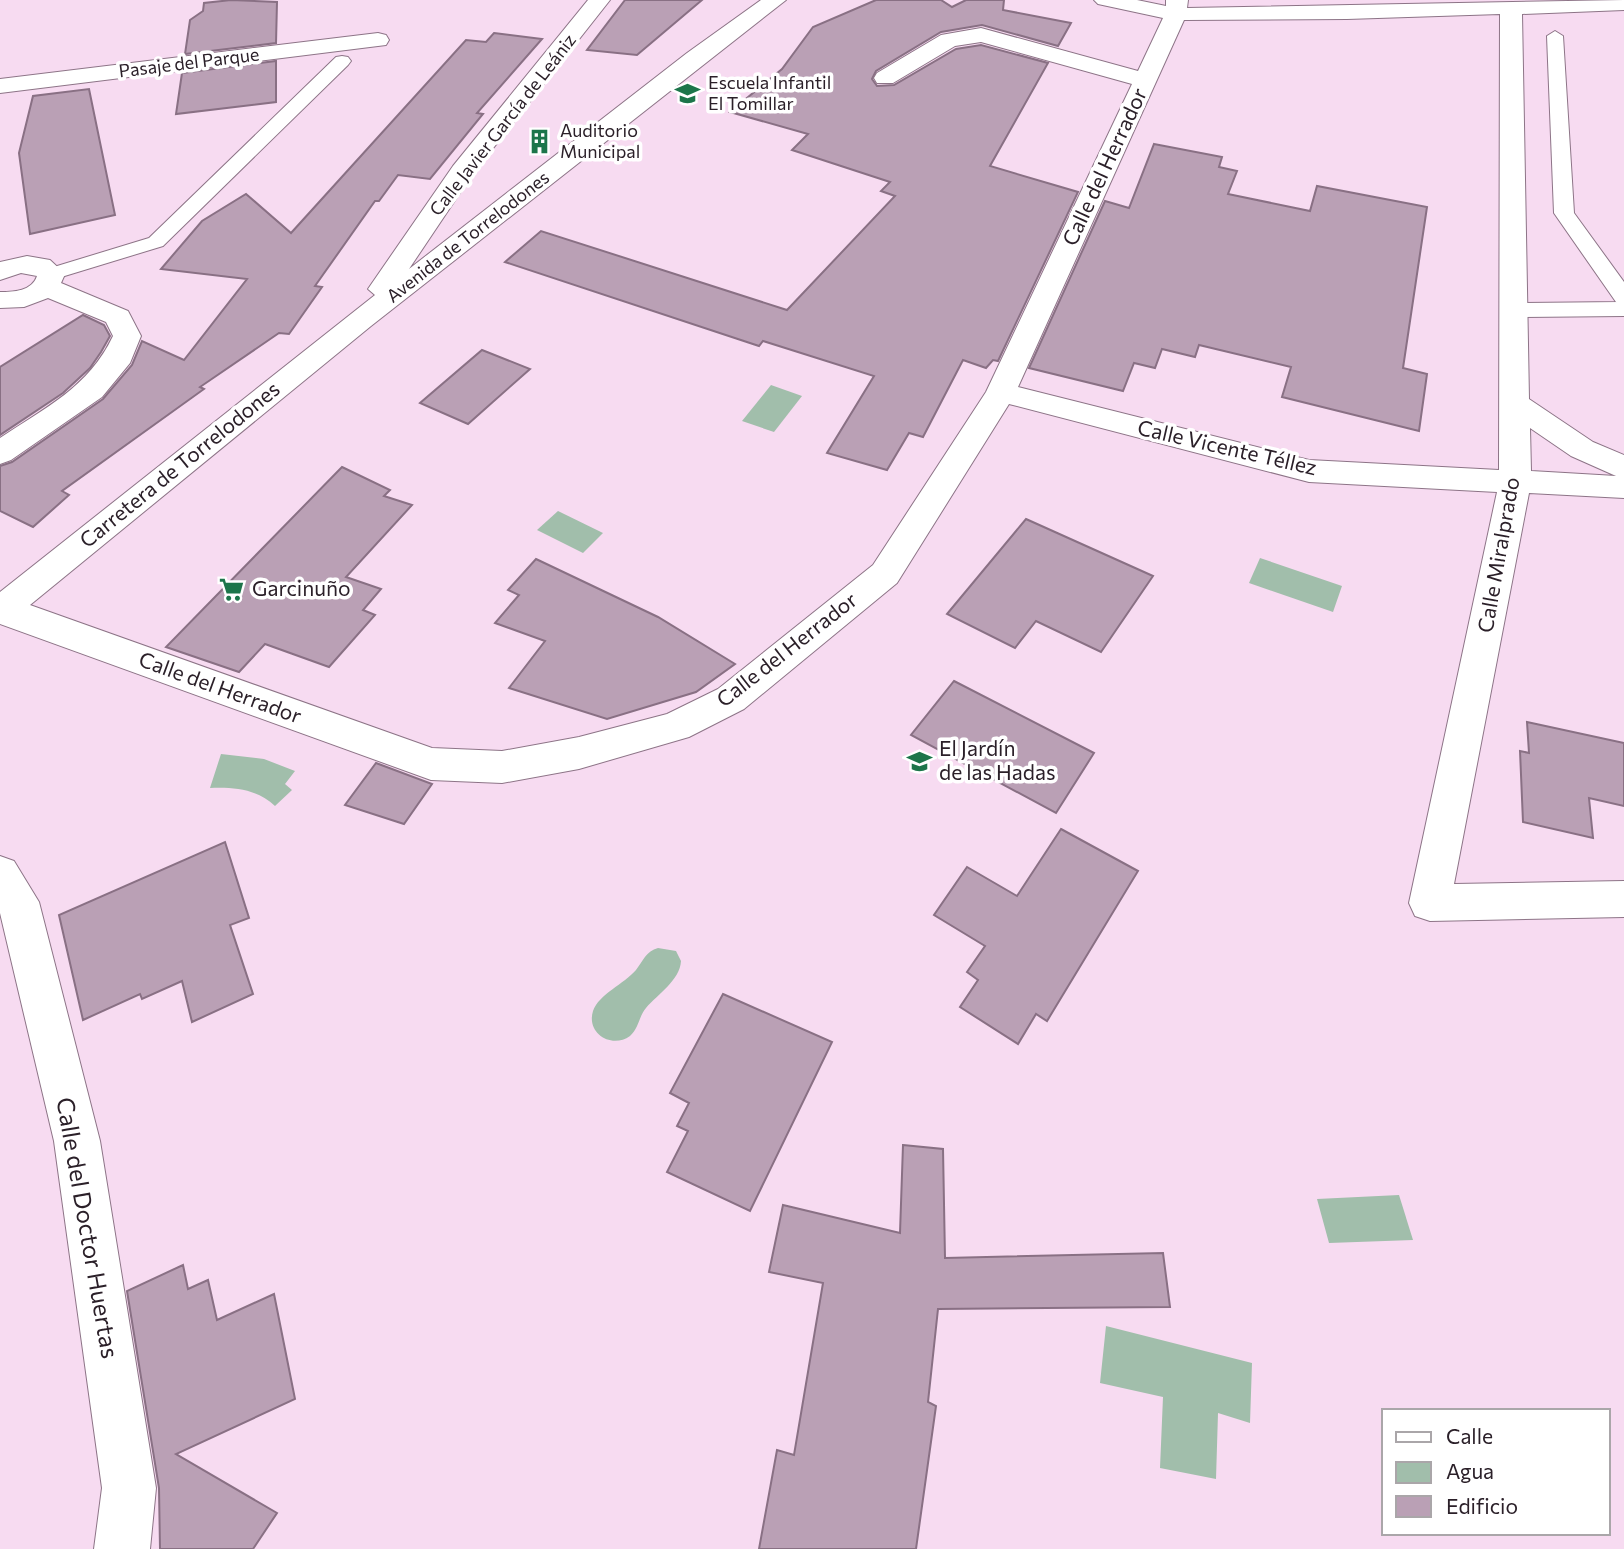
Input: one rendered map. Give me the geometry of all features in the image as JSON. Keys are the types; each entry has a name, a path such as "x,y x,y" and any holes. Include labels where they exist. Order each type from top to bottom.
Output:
{"street":[{"name":"Calle Javier García de Leániz","path":"361,320 462,171 599,0"},
{"path":"695,58 747,0"},
{"name":"Avenida de Torrelodones","path":"361,320 695,58 775,0"},
{"path":"1105,0 1176,7 1347,13 1624,4"},
{"name":"Calle del Herrador","path":"1,610 431,764 502,767 579,753 676,726 731,699 885,574 1001,392 1176,7"},
{"name":"Calle Miralprado","path":"1511,8 1515,483 1430,903 1624,900"},
{"path":"885,78 949,40 981,35 1145,80"},
{"name":"Pasaje del Parque","path":"0,86 378,40"},
{"path":"462,171 470,188 489,194 521,195"},
{"path":"0,453 91,390 115,363 127,336 118,317 49,280 46,268 34,264 1,268"},
{"path":"0,300 20,299 49,280"},
{"name":"Carretera de Torrelodones","path":"1,610 361,320"},
{"name":"Calle Vicente Téllez","path":"1001,392 1309,471 1624,487"},
{"path":"1515,403 1582,449 1624,467"},
{"name":"Calle del Doctor Huertas","path":"0,874 18,902 77,1141 129,1488 122,1549"}],"lane":[{"path":"1555,36 1564,213 1624,298"},
{"path":"49,280 156,242 342,61"},
{"path":"1514,310 1624,309"}],"water":[{"path":"771,385 802,396 774,432 742,421"},
{"path":"558,511 603,533 583,553 537,530"},
{"path":"1260,558 1342,586 1333,612 1249,583"},
{"path":"221,754 264,759 295,771 285,784 292,790 275,806 261,796 245,790 210,788"},
{"path":"658,948 676,951 681,961 677,974 646,1008 630,1036 616,1041 602,1037 593,1026 593,1011 596,1005 631,975 648,954"},
{"path":"1399,1195 1413,1240 1329,1243 1317,1199"},
{"path":"1106,1326 1252,1363 1250,1423 1218,1413 1216,1479 1160,1468 1163,1397 1100,1383"}],"building":[{"path":"231,0 277,2 276,43 185,54 190,20 203,11 204,3"},
{"path":"625,0 702,0 637,55 587,50"},
{"path":"876,0 941,0 952,7 966,0 1004,0 1003,10 1071,23 1058,46 982,25 941,32 876,71 872,79 877,86 894,85 956,49 981,45 1048,63 990,166 1078,192 998,361 993,360 986,368 963,360 923,437 909,433 887,470 827,453 874,376 763,341 759,346 505,262 541,231 787,310 895,196 881,191 890,182 792,150 808,134 730,112 782,69 813,27"},
{"path":"494,33 542,39 477,113 483,114 430,179 398,175 379,201 375,201 315,286 322,287 289,334 279,333 200,387 204,389 62,491 69,495 33,527 0,511 0,466 12,462 103,399 132,365 142,341 184,360 247,279 161,269 202,221 246,194 291,233 466,40 486,42"},
{"path":"276,61 276,102 176,114 182,73"},
{"path":"89,89 115,215 30,234 19,153 33,96"},
{"path":"1154,144 1222,157 1219,167 1237,171 1228,194 1310,211 1317,186 1427,207 1403,368 1427,374 1419,431 1282,397 1291,367 1199,345 1195,357 1162,349 1155,368 1134,363 1123,391 1029,368 1105,201 1129,208"},
{"path":"83,315 104,325 110,336 90,368 63,393 0,435 0,367"},
{"path":"482,350 530,369 468,424 420,403"},
{"path":"342,467 390,490 384,496 412,505 346,577 381,589 363,610 375,615 329,667 265,644 239,672 166,647"},
{"path":"1026,519 1153,576 1101,652 1036,621 1015,648 947,614"},
{"path":"536,559 658,617 735,664 696,692 607,719 509,688 545,641 495,623 519,595 508,590"},
{"path":"954,681 1094,753 1056,813 911,735"},
{"path":"1527,722 1624,743 1624,806 1589,798 1593,838 1523,822 1520,751 1529,753"},
{"path":"376,763 432,784 404,824 345,805"},
{"path":"1061,829 1138,871 1047,1021 1036,1014 1018,1044 960,1007 978,980 967,972 985,946 934,915 967,867 1017,896"},
{"path":"225,842 249,918 230,925 253,994 192,1022 182,981 142,999 140,994 83,1020 59,915"},
{"path":"723,994 832,1042 750,1211 667,1172 688,1131 677,1126 689,1103 670,1093"},
{"path":"903,1145 943,1149 945,1258 1163,1253 1170,1307 938,1309 928,1402 936,1406 916,1549 759,1549 777,1450 794,1455 823,1283 769,1272 783,1205 900,1233"},
{"path":"183,1265 188,1289 208,1280 217,1320 274,1294 295,1399 176,1454 277,1513 253,1549 160,1549 159,1488 127,1291"}],"place":[{"name":"Escuela Infantil El Tomillar","path":"688,93"},
{"name":"Auditorio Municipal","path":"540,141"},
{"name":"Garcinuño","path":"232,589"},
{"name":"El Jardín de las Hadas","path":"919,761"}]}
